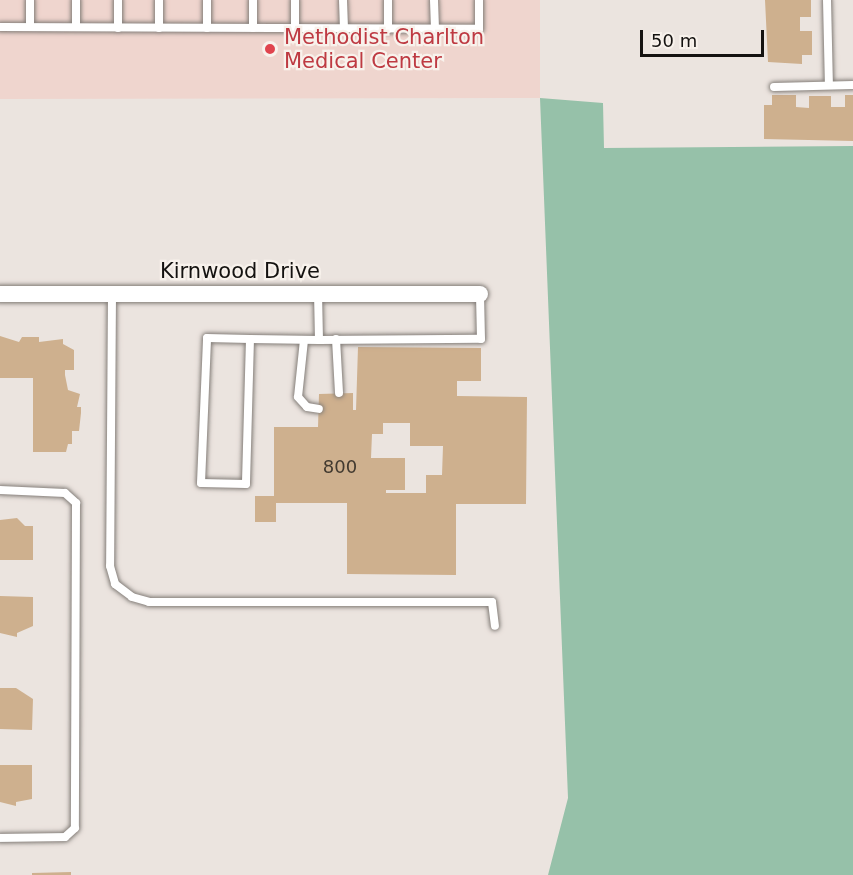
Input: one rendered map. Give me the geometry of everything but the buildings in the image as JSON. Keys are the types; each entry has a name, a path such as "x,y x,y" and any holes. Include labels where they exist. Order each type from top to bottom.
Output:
{"street":[{"name":"Kirnwood Drive","path":"0,294 480,294"}],"lane":[{"path":"30,0 30,27"},
{"path":"76,0 76,27"},
{"path":"118,0 118,28"},
{"path":"159,0 159,28"},
{"path":"207,0 207,28"},
{"path":"253,0 253,28"},
{"path":"295,0 295,28"},
{"path":"343,0 344,28"},
{"path":"388,0 388,28"},
{"path":"434,0 435,29"},
{"path":"0,27 478,29 478,0"},
{"path":"827,0 829,85"},
{"path":"774,87 853,85"},
{"path":"112,294 110,566 115,584 132,597 149,602 492,602 495,627"},
{"path":"318,294 319,340"},
{"path":"250,339 246,484 201,483 207,338 481,339 480,294"},
{"path":"336,339 339,393"},
{"path":"304,340 298,398 307,407 319,409"},
{"path":"0,490 65,493 76,503 75,828 65,837 0,838"}],"shaded area":[{"name":"Methodist Charlton Medical Center","path":"0,0 540,0 540,98 0,99"}],"green space":[{"path":"540,98 603,103 604,148 853,146 853,875 548,875 568,798"}],"place":[{"name":"Methodist Charlton Medical Center","path":"270,49"}]}
